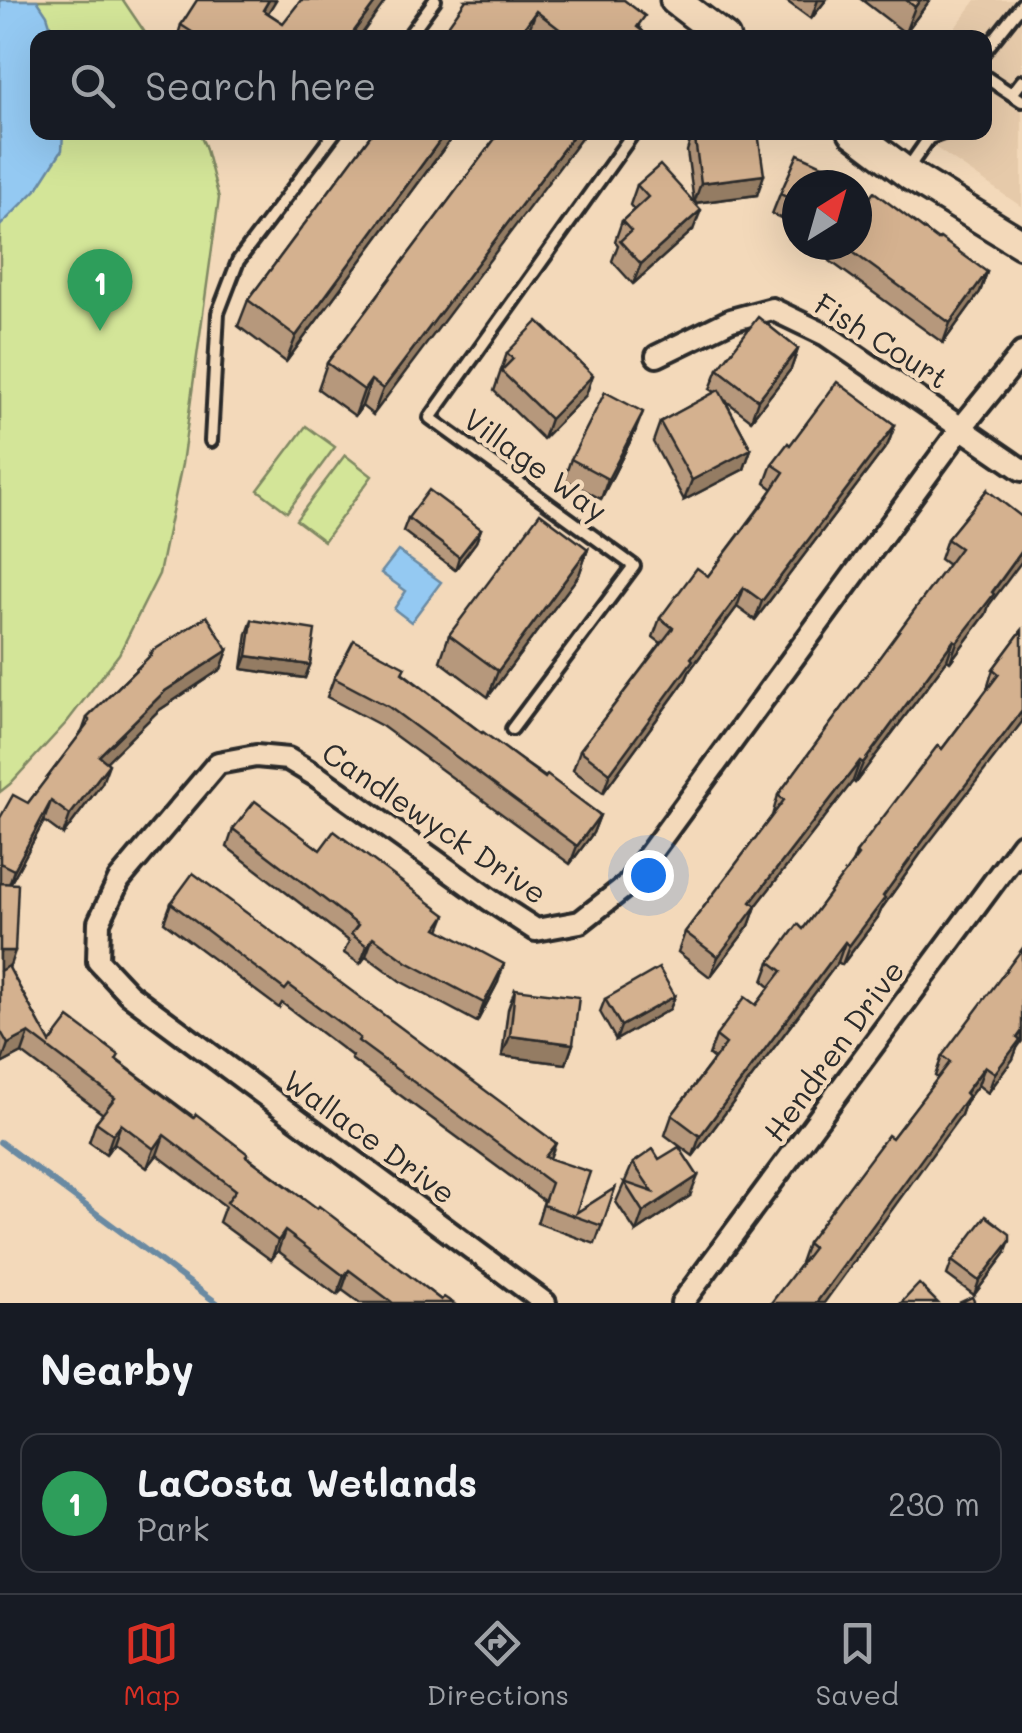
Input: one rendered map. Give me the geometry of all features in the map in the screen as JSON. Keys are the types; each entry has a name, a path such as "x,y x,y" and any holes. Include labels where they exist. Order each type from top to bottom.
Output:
{"street":[{"path":"675,0 708,30"},
{"path":"864,140 906,172 1022,244"},
{"name":"Fish Court","path":"658,356 731,320 772,308 826,336 962,428"},
{"name":"Candlewyck Drive","path":"159,1018 98,961 99,922 119,880 218,763 256,756 288,759 536,930 580,922 627,884 962,428 1022,353"},
{"path":"962,428 1022,470"},
{"name":"Hendren Drive","path":"688,1297 1022,844"},
{"name":"Wallace Drive","path":"159,1018 545,1303"}],"lane":[{"path":"413,30 435,0"},
{"path":"992,42 1022,4"},
{"path":"992,81 1017,98 1022,80"},
{"path":"211,441 218,313 238,261 329,140"},
{"name":"Village Way","path":"512,729 634,566 430,418 628,140"},
{"path":"906,172 926,140"}],"shaded area":[{"path":"976,0 1022,0 1022,207 924,140 992,140 992,30 953,30"}],"green space":[{"path":"0,0 123,0 143,30 30,30 30,140 202,140 219,198 182,464 159,574 119,654 67,722 0,792"},
{"path":"306,426 335,447 287,512 258,490"},
{"path":"345,455 372,476 324,541 296,520"}],"water":[{"path":"0,0 37,0 52,30 30,30 30,140 63,140 62,150 37,189 0,226"},
{"path":"398,551 441,582 411,622 394,609 406,591 381,573"}],"building":[{"path":"197,0 269,0 263,10 283,23 301,0 377,0 355,30 189,30 181,25"},
{"path":"466,0 624,0 645,16 637,27 641,30 561,30 536,11 523,30 445,30"},
{"path":"367,140 440,140 296,336 248,300"},
{"path":"494,140 570,140 383,389 371,380 364,390 327,363"},
{"path":"695,140 759,140 764,175 701,183"},
{"path":"798,154 834,170 791,170"},
{"path":"660,165 701,210 641,264 620,241 631,231 622,221 648,197 637,185"},
{"path":"874,192 987,272 950,323 864,260 872,260"},
{"path":"758,317 798,349 758,400 718,369"},
{"path":"538,321 593,375 550,419 501,371 513,359 507,353"},
{"path":"837,382 895,425 762,601 744,588 610,773 580,750 673,628 660,618 697,568 708,576 762,505 784,472 772,464"},
{"path":"719,390 751,449 692,480 660,422"},
{"path":"605,392 643,412 608,479 571,459"},
{"path":"429,490 481,529 459,557 408,518"},
{"path":"987,490 1022,517 1022,551 957,642 954,640 863,763 860,761 751,902 756,906 718,957 685,932 784,800 778,795 960,548 947,539"},
{"path":"540,513 588,549 498,671 449,635"},
{"path":"207,616 228,650 165,691 99,756 109,764 70,815 51,801 14,870 0,863 0,818 13,795 28,803 90,721 87,718 151,652"},
{"path":"252,620 315,630 310,665 247,656"},
{"path":"1022,630 1022,711 849,946 845,942 700,1136 672,1115 726,1044 716,1036 745,997 756,1005 782,971 770,962 798,924 803,929 938,745 942,749 999,674 993,669"},
{"path":"354,640 405,667 402,673 600,815 577,846 389,707 334,678"},
{"path":"255,801 320,850 334,831 446,915 437,928 504,964 484,1003 407,962 373,937 367,946 351,934 358,925 233,829"},
{"path":"193,873 556,1143 545,1157 590,1172 576,1213 615,1188 602,1226 543,1205 551,1183 358,1041 360,1038 289,985 285,990 171,903"},
{"path":"0,883 18,884 15,951 0,951"},
{"path":"1022,949 1022,1031 1017,1038 1020,1040 995,1073 985,1066 965,1093 968,1096 816,1303 771,1303 813,1248 807,1243 888,1135 892,1138 950,1062 942,1056"},
{"path":"8,966 50,1043 69,1018 119,1055 116,1060 193,1118 196,1114 317,1209 319,1206 441,1300 444,1297 453,1303 393,1303 349,1270 344,1276 285,1231 278,1241 227,1202 236,1190 164,1135 154,1149 121,1124 113,1134 96,1122 115,1098 29,1033 8,1044 0,1030 0,971"},
{"path":"659,968 675,996 621,1026 605,999"},
{"path":"515,989 579,997 573,1044 510,1036"},
{"path":"679,1147 698,1176 643,1212 624,1182 653,1192 633,1163 653,1149 659,1159"},
{"path":"986,1216 1010,1234 1010,1241 979,1281 952,1261"},
{"path":"919,1284 938,1303 901,1303"}],"waterway":[{"path":"0,1142 217,1303"}],"place":[{"name":"LaCosta Wetlands","path":"100,331"}]}
